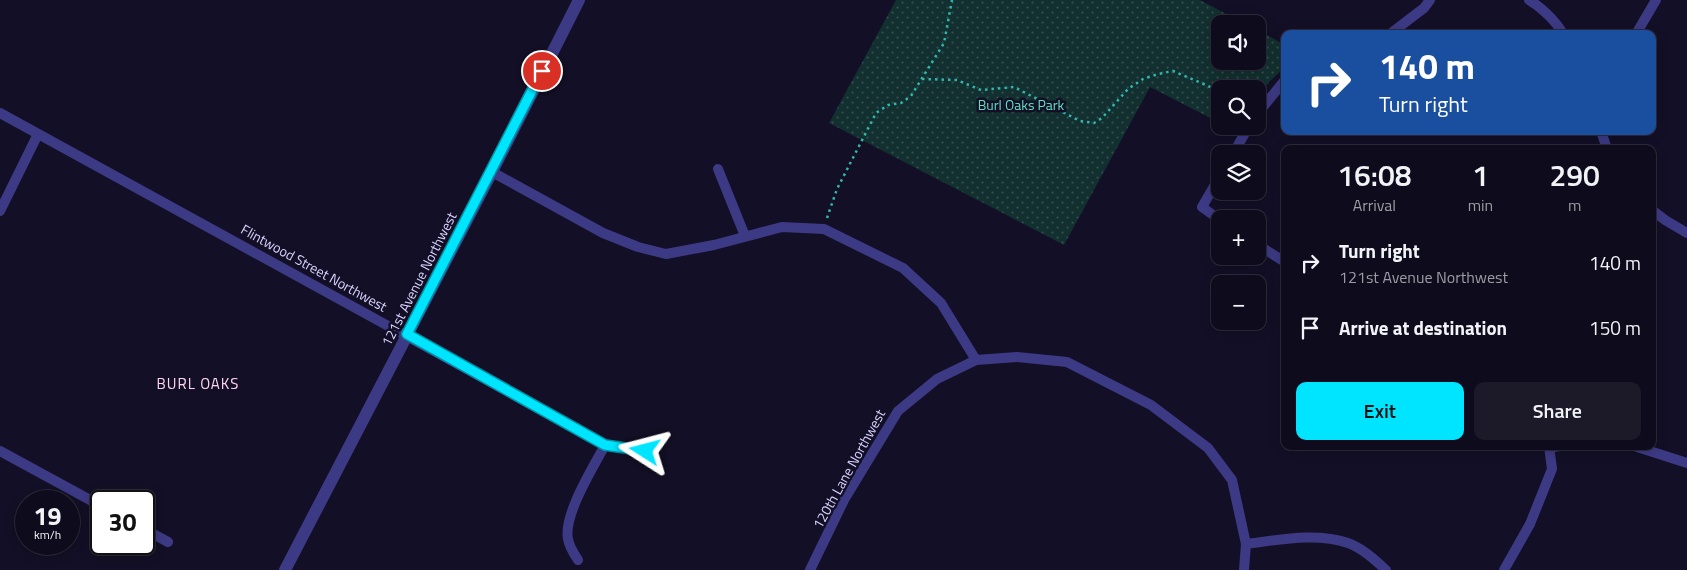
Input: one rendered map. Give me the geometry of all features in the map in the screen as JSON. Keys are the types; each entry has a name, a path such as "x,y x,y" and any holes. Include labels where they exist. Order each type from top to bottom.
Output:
{"street":[{"name":"121st Avenue Northwest","path":"284,570 492,172 579,0"},
{"path":"1395,30 1424,8 1430,0"},
{"path":"1529,0 1535,3 1561,30"},
{"path":"1638,30 1656,0"},
{"path":"1266,103 1281,85"},
{"name":"Flintwood Street Northwest","path":"0,113 407,334 605,445 645,451"},
{"path":"0,210 38,134"},
{"path":"718,169 745,236"},
{"path":"492,172 603,233 638,247 666,254 714,245 782,227 824,229 903,268 941,303 976,360 1017,357 1067,362 1151,405 1208,448 1232,480 1246,544 1244,570"},
{"path":"1211,192 1202,207 1211,214"},
{"path":"1656,213 1687,233"},
{"path":"1266,250 1281,259"},
{"name":"120th Lane Northwest","path":"810,570 844,500 898,411 937,379 976,360"},
{"path":"578,560 567,538 569,520 578,497 605,445"},
{"path":"1504,570 1530,524 1552,470 1552,450"},
{"path":"1646,450 1687,463"},
{"path":"0,451 90,500"},
{"path":"155,535 168,542"},
{"path":"1246,544 1326,538 1349,544 1370,556 1386,570"}],"path":[{"path":"824,229 837,189 876,112 911,96 922,80 932,59 944,43 952,0"},
{"path":"922,80 957,80 981,90 1014,88 1080,121 1094,122 1102,118 1128,90 1143,80 1158,74 1173,71 1211,87"}],"green space":[{"name":"Burl Oaks Park","path":"896,0 1200,0 1228,15 1211,15 1211,70 1266,70 1266,34 1281,43 1281,71 1266,86 1266,80 1211,80 1211,118 1150,87 1064,245 829,123"}],"district":[{"name":"BURL OAKS","path":"198,384"}],"route":[{"path":"542,71 492,172 407,334 605,445 645,451"}]}
